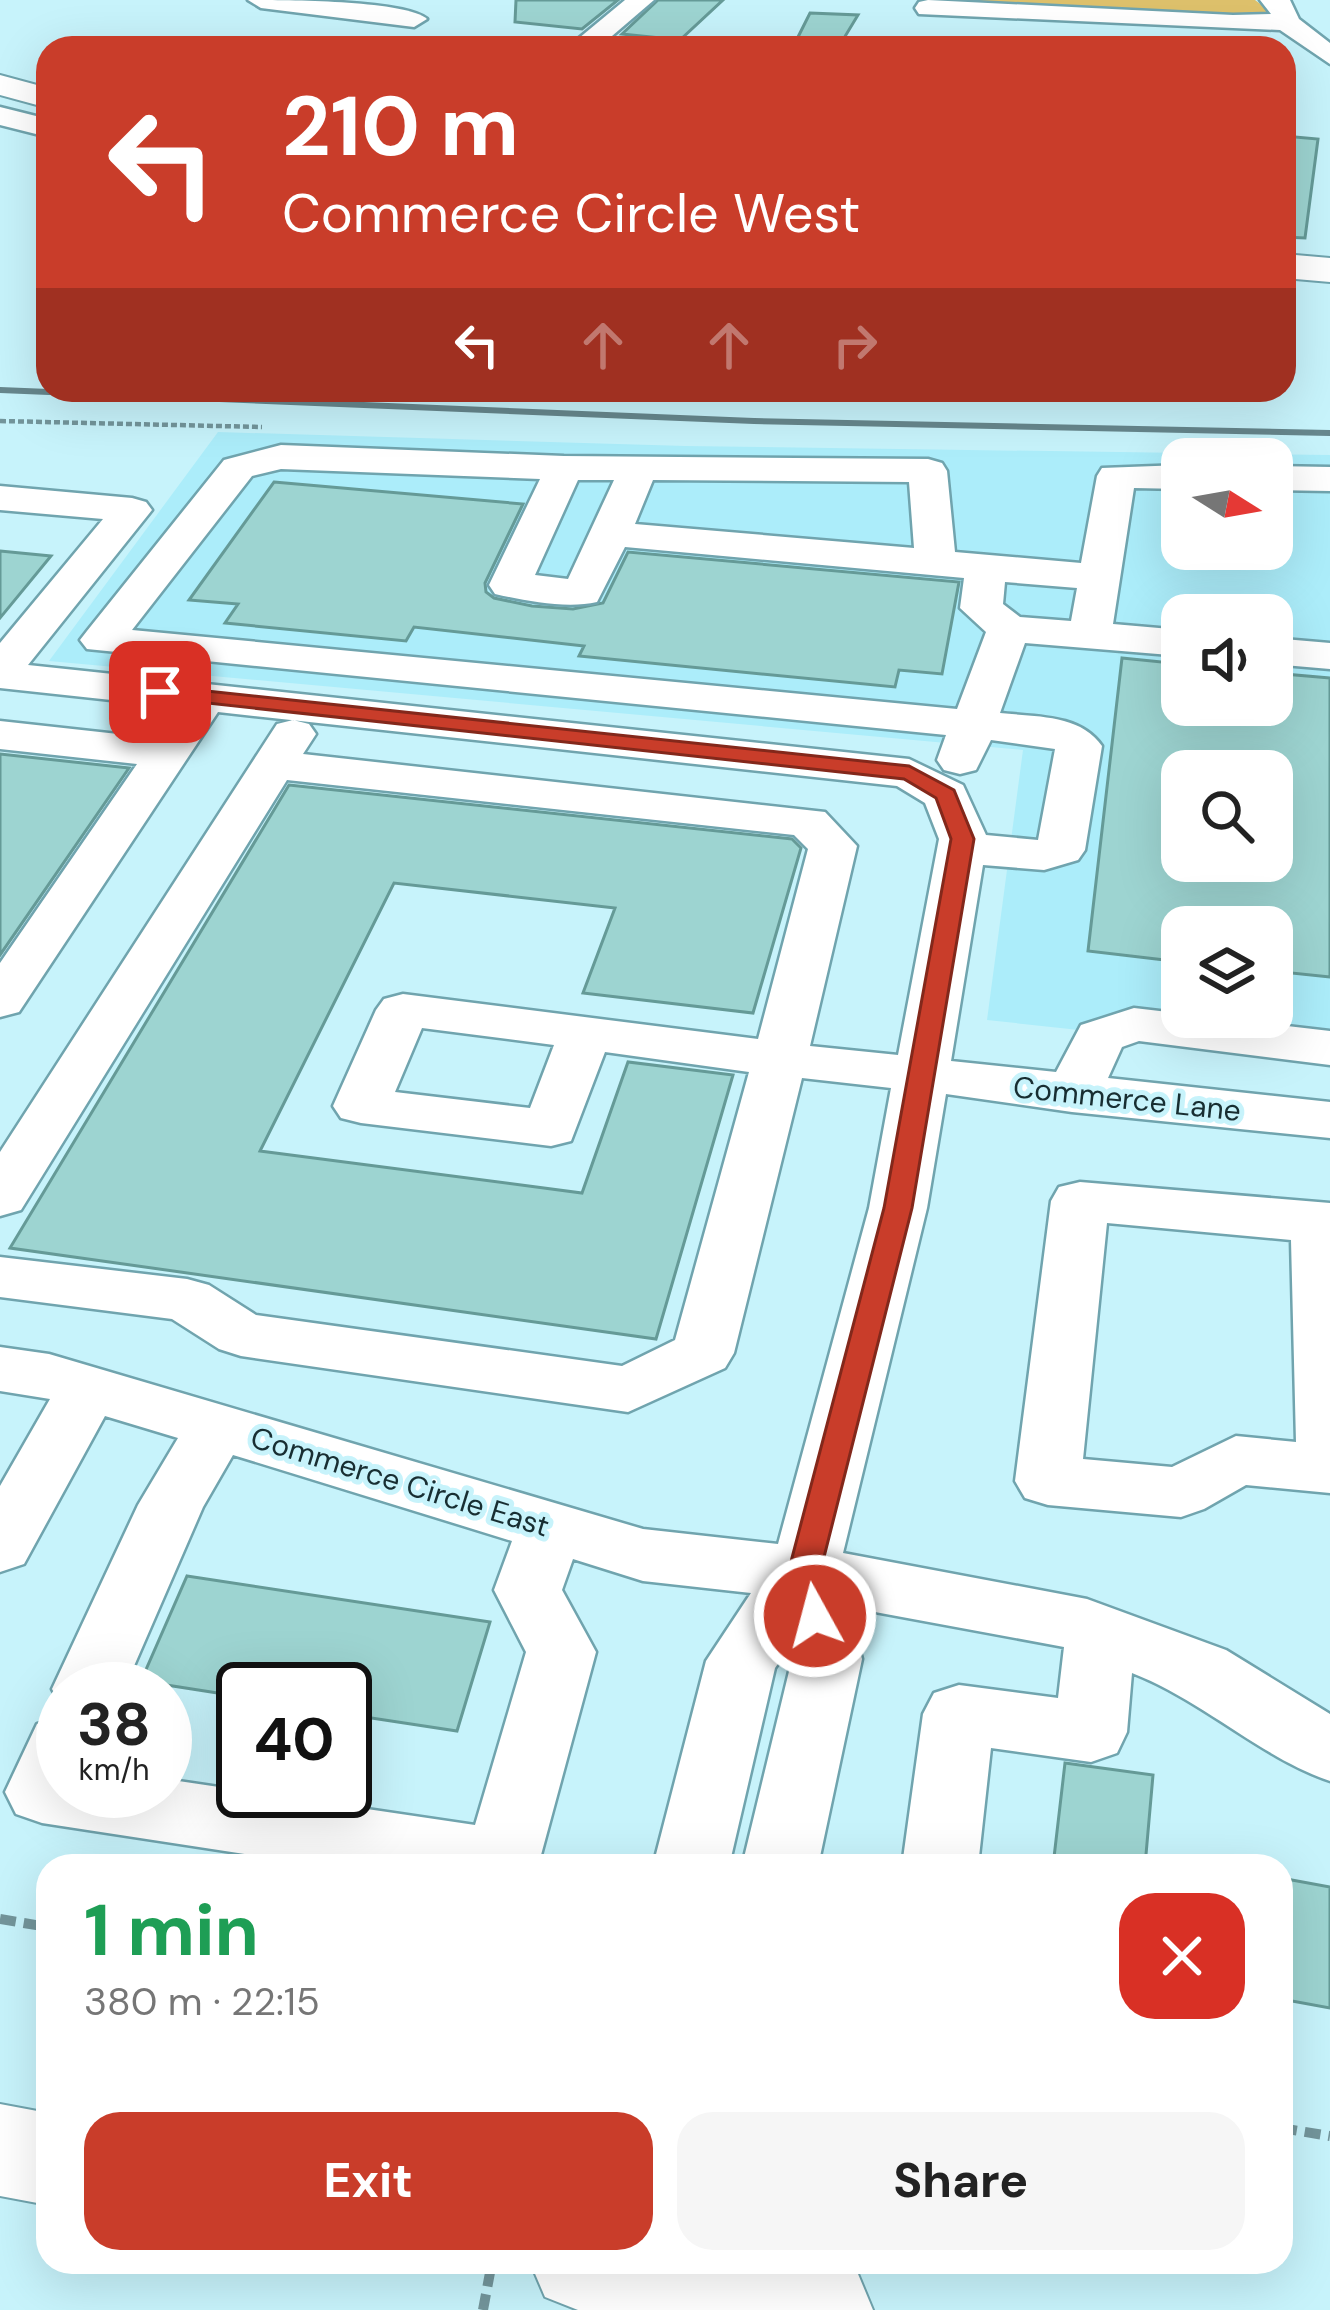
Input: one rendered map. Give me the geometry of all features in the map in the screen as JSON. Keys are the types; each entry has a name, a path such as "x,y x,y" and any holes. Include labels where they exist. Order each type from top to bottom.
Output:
{"main road":[{"path":"0,67 36,76"},
{"path":"0,85 36,95"},
{"path":"1296,249 1330,252"},
{"path":"1296,267 1330,270"},
{"path":"0,2150 36,2157"},
{"path":"584,2275 686,2285 822,2310"}],"street":[{"path":"260,0 414,19"},
{"path":"387,36 443,0"},
{"path":"596,36 641,0"},
{"path":"926,12 1233,23 1280,11 1330,56"},
{"path":"0,116 36,125"},
{"path":"68,682 238,468 281,457 564,468 928,471 935,562"},
{"path":"564,468 510,585 582,593 638,469"},
{"path":"1090,634 1116,476 1161,477"},
{"path":"1293,478 1330,479"},
{"path":"0,498 132,510 0,673"},
{"path":"611,534 1099,578"},
{"path":"986,568 981,608 1009,629 1161,641"},
{"path":"928,784 973,725 1009,629"},
{"path":"102,640 1063,734 1078,746 1060,850 1044,855 961,848"},
{"path":"1293,653 1330,656"},
{"path":"0,673 513,730 928,784"},
{"path":"513,730 534,682"},
{"path":"7,981 151,782 165,753 205,697"},
{"path":"0,1197 309,708"},
{"path":"0,735 165,753"},
{"path":"0,1277 187,1300 241,1334 628,1389 703,1353 833,845 808,822 273,765"},
{"path":"695,1854 742,1661 804,1573 898,1208 963,839 928,784"},
{"path":"1072,1095 1100,1037 1134,1024 1330,1048"},
{"name":"Commerce Lane","path":"585,1033 1072,1095 1330,1120"},
{"path":"1080,1201 1325,1223 1329,1469 1236,1460 1203,1475 1181,1492 1048,1481 1080,1201"},
{"name":"Commerce Circle East","path":"0,1369 88,1388 643,1555 804,1573 1061,1618 1201,1670 1330,1751"},
{"path":"8,1516 88,1388"},
{"path":"100,1662 171,1505 217,1427"},
{"path":"504,1854 561,1652 528,1590 550,1527"},
{"path":"783,1854 826,1659 804,1573"},
{"path":"942,1854 959,1714 1090,1732 1100,1632"},
{"path":"192,1814 455,1854"}],"path":[{"path":"0,1919 36,1925"},
{"path":"1293,2130 1330,2136"},
{"path":"483,2310 490,2274"}],"shaded area":[{"path":"943,0 1255,0 1271,12 1265,17"},
{"path":"218,432 685,446 1161,453 1161,570 1293,570 1293,454 1330,455 1330,1057 987,1020 1023,750 49,661"}],"building":[{"path":"516,0 618,0 582,29 515,22"},
{"path":"658,0 723,0 684,36 622,34"},
{"path":"810,13 858,15 845,36 798,36"},
{"path":"1296,137 1318,139 1305,238 1296,238"},
{"path":"274,482 523,504 485,583 486,592 494,598 532,606 573,609 603,603 628,552 959,582 942,674 899,670 895,687 579,656 584,646 414,627 406,641 225,623 238,604 189,600"},
{"path":"0,551 51,556 0,618"},
{"path":"1122,658 1161,662 1161,726 1293,726 1293,675 1330,678 1330,977 1293,973 1293,906 1161,906 1161,960 1088,951"},
{"path":"0,754 129,768 0,955"},
{"path":"289,785 792,839 801,848 753,1013 583,993 615,908 394,883 260,1151 582,1193 628,1062 733,1075 656,1339 10,1248"},
{"path":"187,1576 490,1622 457,1731 372,1718 372,1662 216,1662 216,1693 192,1689 192,1662 149,1662"},
{"path":"1065,1763 1153,1775 1146,1854 1054,1854"},
{"path":"1293,1880 1330,1887 1330,2008 1293,2001"}],"railway":[{"path":"0,390 36,391"},
{"path":"292,402 754,421 1330,433"}],"route":[{"path":"160,692 909,773 946,795 963,839 898,1208 804,1573 815,1616"}]}
